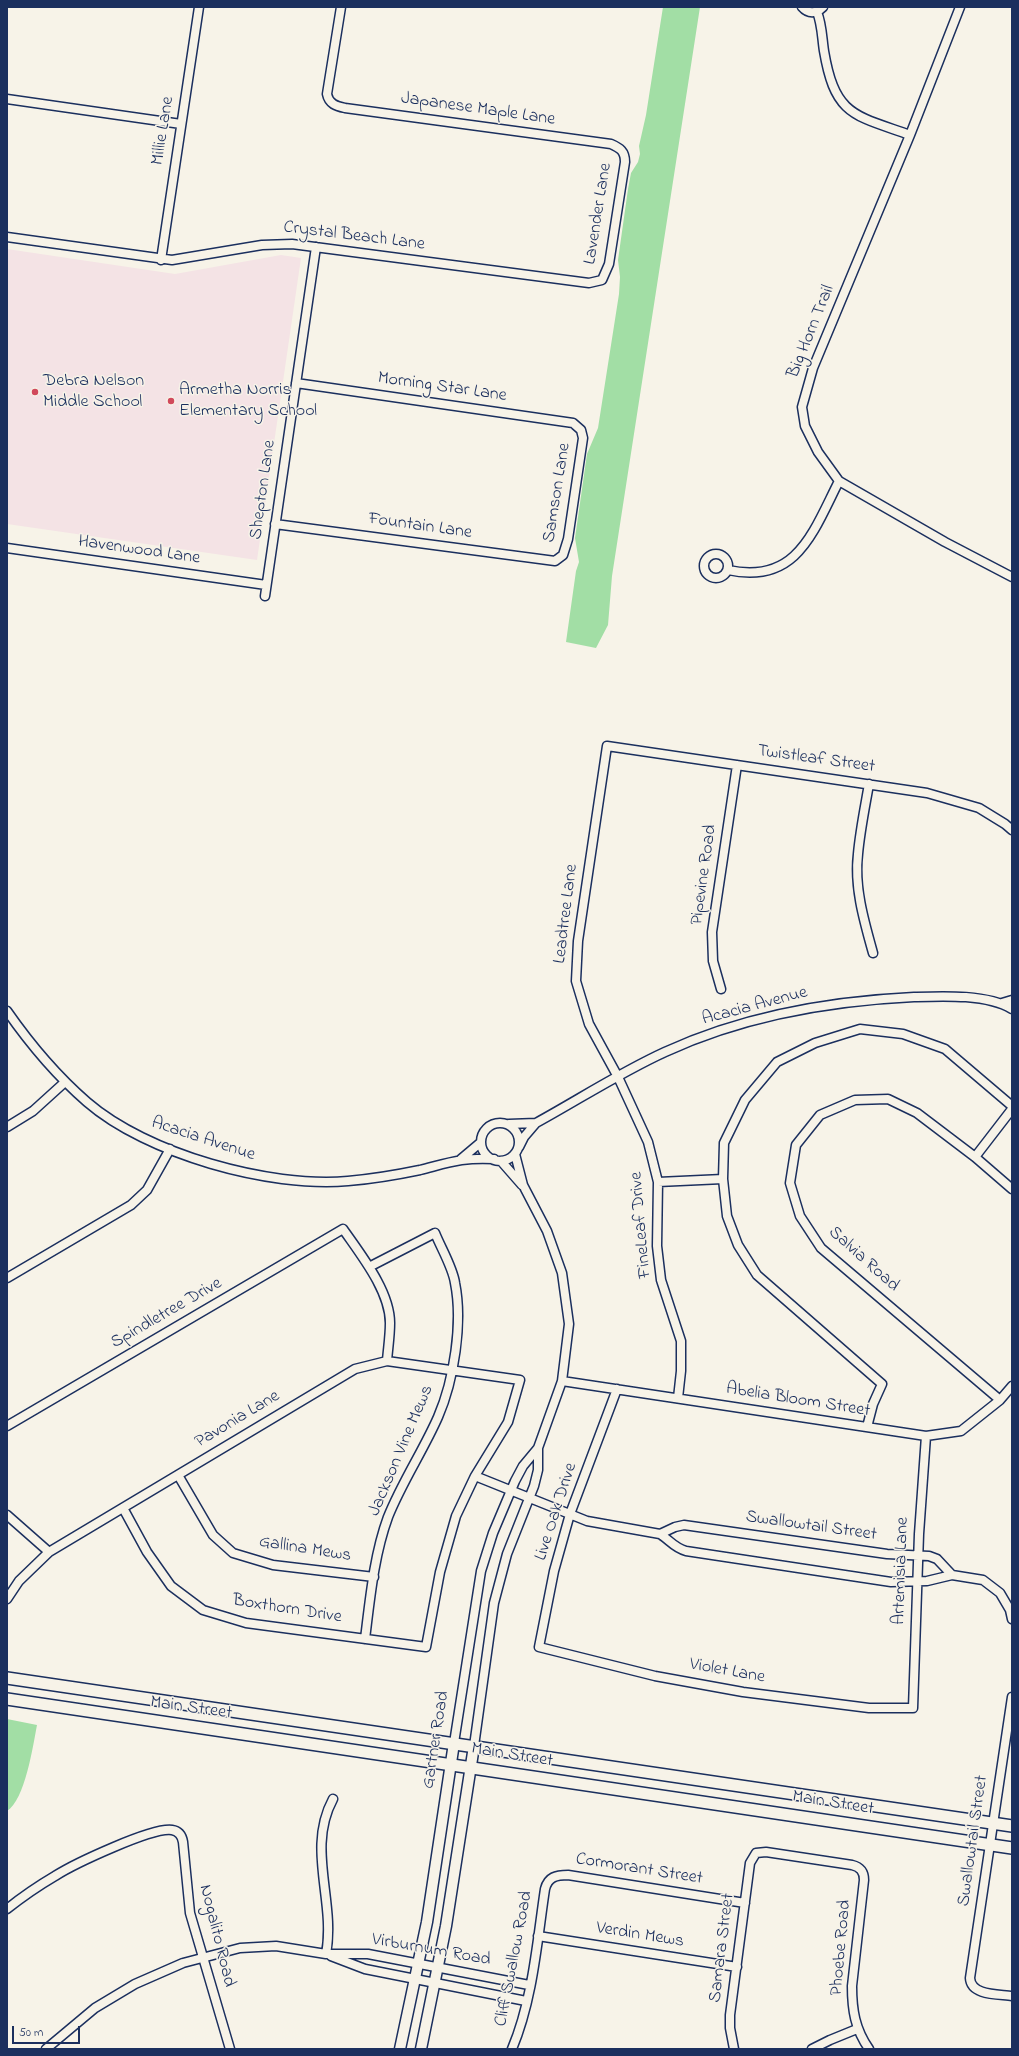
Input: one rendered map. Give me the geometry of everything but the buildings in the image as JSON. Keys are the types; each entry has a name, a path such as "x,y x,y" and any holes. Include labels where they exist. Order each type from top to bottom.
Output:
{"main road":[{"name":"Main Street","path":"7,1678 1012,1826"},
{"name":"Main Street","path":"7,1700 451,1764 1012,1848"}],"street":[{"name":"Millie Lane","path":"160,260 199,7"},
{"name":"Japanese Maple Lane","path":"341,7 328,88 329,100 335,106 611,144 623,152"},
{"path":"802,7 807,12 820,9 829,72 840,100 849,110 861,117 910,135"},
{"name":"Big Horn Trail","path":"960,7 910,135 813,368 803,400 803,418 809,436 839,481 945,542 1012,577"},
{"path":"7,99 181,124"},
{"name":"Lavender Lane","path":"602,280 609,264 625,162 623,152"},
{"name":"Crystal Beach Lane","path":"7,237 160,260 184,260 274,244 316,247 589,284 602,280"},
{"name":"Shepton Lane","path":"265,596 316,247"},
{"name":"Morning Star Lane","path":"296,383 568,422 573,423 581,430"},
{"name":"Samson Lane","path":"560,559 566,550 568,539 583,438 581,430"},
{"path":"728,570 758,573 785,564 796,556 811,535 839,481"},
{"name":"Fountain Lane","path":"275,524 550,560 560,559"},
{"name":"Havenwood Lane","path":"7,548 266,585"},
{"name":"Twistleaf Street","path":"607,746 926,793 979,808 1012,830"},
{"name":"Leadtree Lane","path":"607,746 578,941 576,981 589,1024 618,1077"},
{"name":"Pipevine Road","path":"720,989 713,960 712,932 737,765"},
{"path":"869,784 857,854 858,882 863,920 873,953"},
{"name":"Acacia Avenue","path":"536,1123 665,1052 698,1039 766,1017 807,1008 870,999 960,997 1002,1003 1012,1009"},
{"name":"Acacia Avenue","path":"1002,1003 1012,1000"},
{"name":"Acacia Avenue","path":"7,1011 25,1037 65,1082 112,1120 139,1136 210,1163 255,1174 305,1180 346,1181 385,1176 461,1159"},
{"path":"868,1427 873,1404 882,1384 757,1275 738,1245 727,1216 723,1178 724,1143 745,1100 777,1062 815,1043 860,1029 903,1034 945,1049 1012,1108 975,1157"},
{"name":"FineLeaf Drive","path":"618,1077 648,1142 658,1182 657,1246 661,1280 681,1341 681,1371 678,1398"},
{"path":"7,1126 33,1111 65,1082"},
{"name":"Salvia Road","path":"1000,1400 821,1248 800,1216 790,1183 796,1145 820,1115 855,1100 888,1100 917,1113 975,1157 1012,1189"},
{"path":"461,1159 480,1143 486,1129 492,1125 536,1123"},
{"path":"461,1159 497,1160 517,1151 524,1137 536,1123"},
{"path":"505,1124 512,1127 518,1133 517,1151 523,1185"},
{"path":"480,1143 486,1156 497,1160 523,1185"},
{"path":"7,1278 131,1205 148,1190 170,1149"},
{"path":"658,1182 723,1178"},
{"name":"Gartner Road","path":"421,2049 453,1888 494,1603 507,1554 538,1470 538,1448 562,1381 569,1324 562,1273 547,1231 523,1185"},
{"name":"Spindletree Drive","path":"7,1426 343,1229 369,1267"},
{"name":"Jackson Vine Mews","path":"365,1639 374,1577 388,1518 407,1475 438,1417 452,1370 457,1330 455,1283 434,1233 369,1267"},
{"path":"369,1267 383,1292 390,1322 387,1361"},
{"name":"Pavonia Lane","path":"7,1599 19,1581 48,1552 355,1369 387,1361 520,1380 508,1422 475,1476"},
{"name":"Abelia Bloom Street","path":"562,1381 926,1436 961,1431 1000,1400 1012,1386"},
{"name":"Live Oak Drive","path":"539,1647 554,1571 570,1514 617,1389"},
{"name":"Artemisia Lane","path":"913,1708 918,1555 926,1436"},
{"name":"Gartner Road","path":"400,2049 416,1979 430,1903 481,1571 493,1533 511,1490 523,1466 538,1448"},
{"name":"Gallina Mews","path":"178,1475 213,1535 233,1553 273,1565 374,1577"},
{"path":"475,1476 587,1521 660,1534 670,1540 675,1548 686,1551 891,1582 934,1580 952,1575 983,1580 1000,1593 1010,1610 1012,1619"},
{"name":"Boxthorn Drive","path":"123,1508 147,1552 171,1586 203,1610 246,1623 426,1646 440,1572 456,1516 475,1476"},
{"path":"7,1515 48,1552"},
{"name":"Swallowtail Street","path":"660,1534 675,1526 684,1525 887,1554 929,1556 937,1559 952,1575"},
{"name":"Violet Lane","path":"539,1647 655,1676 742,1692 869,1708 913,1708"},
{"name":"Swallowtail Street","path":"1012,1697 970,1978 973,1988 984,1992 1012,1996"},
{"path":"326,1954 329,1923 321,1839 326,1813 333,1799"},
{"name":"Nogalito Road","path":"7,1909 54,1876 90,1857 117,1846 165,1830 176,1831 182,1837 183,1842 189,1908 230,2049"},
{"name":"Phoebe Road","path":"756,1853 766,1852 852,1865 862,1870 864,1880 852,1986 853,2016 857,2029 869,2049"},
{"name":"Samara Street","path":"734,2049 730,2028 730,2014 750,1863 756,1853"},
{"name":"Cormorant Street","path":"553,1877 568,1875 745,1903"},
{"name":"Cliff Swallow Road","path":"512,2049 526,2001 545,1889 549,1880 553,1877"},
{"name":"Verdin Mews","path":"538,1936 737,1967"},
{"name":"Virburnum Road","path":"46,2049 89,2013 121,1991 164,1970 202,1957 229,1950 264,1946 291,1947 326,1954 364,1969 526,2001"},
{"name":"Virburnum Road","path":"326,1954 368,1954 529,1985"},
{"path":"812,2049 857,2029"}],"shaded area":[{"name":"Armetha Norris Elementary School","path":"7,249 175,274 281,255 301,258 257,560 7,524"}],"green space":[{"path":"663,7 700,7 612,576 608,625 596,648 566,642 576,571 579,562 575,538 587,454 598,428 619,294 620,277 618,260 628,189 631,173 638,162 640,154 639,146 646,115"},
{"path":"7,1719 37,1725 27,1772 19,1796 7,1811"}],"place":[{"name":"Debra Nelson Middle School","path":"35,392"},
{"name":"Armetha Norris Elementary School","path":"171,401"}]}
